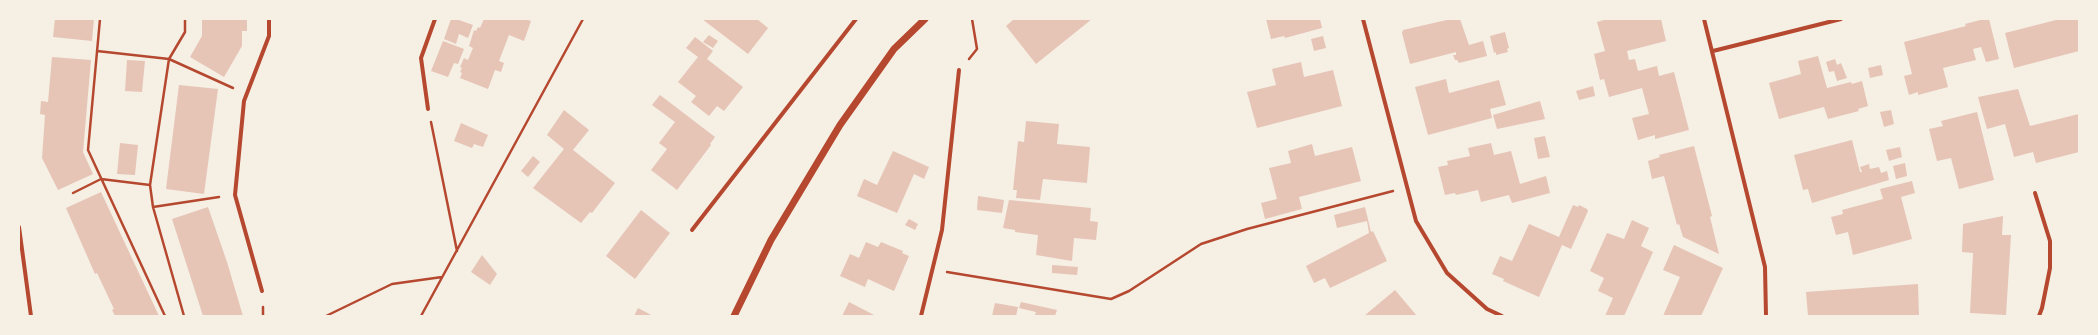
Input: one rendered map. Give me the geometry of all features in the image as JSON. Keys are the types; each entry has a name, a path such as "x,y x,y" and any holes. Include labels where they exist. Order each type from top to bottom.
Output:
{"street":[{"path":"262,291 235,195 244,101 269,36 269,19"},
{"path":"428,109 421,58 435,19"},
{"path":"692,230 856,19"},
{"path":"734,316 771,240 840,125 894,49 925,19"},
{"path":"1362,19 1416,222 1447,273 1487,309 1502,316"},
{"path":"1704,19 1765,268 1766,316"},
{"path":"1713,51 1841,19"},
{"path":"921,316 942,230 960,70"},
{"path":"2035,193 2050,241 2050,268 2039,316"},
{"path":"19,227 31,316"}],"path":[{"path":"100,19 88,150 165,316"},
{"path":"184,316 152,207 150,185 169,59 185,32 185,19"},
{"path":"421,316 582,19"},
{"path":"960,70 978,49 972,19"},
{"path":"97,51 169,59 247,94"},
{"path":"428,109 457,251"},
{"path":"73,193 101,179 150,185"},
{"path":"932,270 1111,299 1129,291 1201,244 1247,229 1407,187"},
{"path":"152,207 235,195"},
{"path":"326,316 392,284 443,277"}],"building":[{"path":"55,19 94,19 92,41 53,37"},
{"path":"202,19 247,19 247,31 242,31 242,46 224,77 190,57 202,36"},
{"path":"451,19 456,19 473,25 468,38 459,34 456,44 444,39"},
{"path":"484,19 525,19 531,21 524,41 509,35 499,61 504,63 501,72 495,70 488,89 460,78 462,68 460,67 464,58 468,60 473,48 469,46 474,30 476,31 478,27 480,28"},
{"path":"702,19 757,19 768,28 748,54"},
{"path":"1014,19 1092,19 1036,64 1006,26"},
{"path":"1266,19 1320,19 1322,28 1285,38 1284,36 1271,39"},
{"path":"1451,19 1460,19 1469,45 1483,41 1487,56 1459,63 1455,60 1453,55 1456,55 1456,52 1410,64 1402,33 1403,30"},
{"path":"1607,19 1661,19 1666,41 1627,51 1629,60 1635,59 1638,71 1657,66 1659,76 1674,72 1689,130 1655,139 1655,135 1638,140 1632,118 1649,114 1642,88 1609,97 1604,79 1600,80 1594,54 1605,51 1597,22"},
{"path":"1989,19 1999,59 1986,62 1981,47 1973,49 1976,60 1943,68 1948,87 1918,95 1918,92 1909,95 1904,76 1912,74 1904,42 1966,26 1965,24"},
{"path":"2060,19 2079,19 2079,51 2014,68 2005,33"},
{"path":"1505,32 1509,48 1507,49 1508,52 1496,55 1496,52 1494,53 1490,36"},
{"path":"709,35 718,41 713,48 703,42"},
{"path":"1323,36 1326,48 1314,51 1311,39"},
{"path":"695,37 713,51 707,59 743,87 724,111 717,106 709,116 691,102 696,96 678,82 698,57 686,48"},
{"path":"443,41 464,49 458,64 454,63 448,77 431,71"},
{"path":"1818,56 1827,88 1862,81 1868,106 1858,109 1859,111 1828,119 1824,107 1779,119 1769,83 1801,74 1798,61"},
{"path":"52,57 91,60 83,152 93,174 58,190 42,158 45,115 40,114 41,101 48,102"},
{"path":"1835,59 1837,65 1841,63 1847,78 1837,81 1834,71 1829,72 1826,62"},
{"path":"127,60 145,61 142,92 125,91"},
{"path":"1301,62 1304,77 1333,70 1342,106 1257,128 1247,92 1276,85 1272,69"},
{"path":"1881,65 1883,75 1870,78 1868,68"},
{"path":"1446,79 1449,93 1499,80 1506,105 1490,109 1492,118 1428,135 1415,87"},
{"path":"179,85 218,89 204,194 166,189"},
{"path":"1593,86 1595,96 1579,100 1576,91"},
{"path":"2018,89 2030,126 2079,114 2079,152 2036,163 2033,152 2014,157 2005,124 1987,129 1978,97"},
{"path":"660,95 715,137 710,144 711,145 677,190 651,170 667,149 659,143 675,122 652,105"},
{"path":"1540,101 1545,119 1497,129 1493,115"},
{"path":"564,110 589,130 573,150 615,183 592,213 590,212 581,223 533,188 564,149 547,135"},
{"path":"1891,110 1894,124 1884,127 1880,112"},
{"path":"1977,112 1994,180 1959,189 1951,158 1937,161 1929,129 1943,126 1941,121"},
{"path":"1026,121 1059,124 1057,144 1090,147 1087,183 1043,179 1040,200 1016,198 1017,190 1013,190 1018,141 1024,142"},
{"path":"461,123 488,135 483,147 474,144 472,148 454,141"},
{"path":"1545,136 1550,157 1538,159 1534,138"},
{"path":"1852,140 1860,172 1862,172 1860,167 1869,164 1870,169 1879,167 1881,173 1887,171 1889,180 1812,203 1808,189 1803,190 1794,155"},
{"path":"120,143 138,145 135,175 117,174"},
{"path":"1491,143 1494,155 1511,151 1520,184 1546,176 1550,193 1512,203 1509,195 1481,202 1478,190 1456,195 1455,193 1445,195 1438,167 1448,165 1447,161 1470,156 1468,148"},
{"path":"1312,144 1315,156 1352,147 1361,181 1299,197 1302,209 1265,219 1261,203 1277,199 1269,168 1291,163 1288,151"},
{"path":"1694,146 1712,216 1710,217 1719,254 1683,237 1679,224 1677,225 1664,176 1652,179 1648,161 1660,157 1659,155"},
{"path":"1900,147 1902,157 1889,161 1886,150"},
{"path":"893,151 929,167 924,179 914,174 897,213 857,196 864,179 877,185"},
{"path":"533,156 540,162 528,177 521,171"},
{"path":"1905,163 1907,176 1896,179 1893,166"},
{"path":"1912,181 1915,193 1901,197 1912,239 1853,255 1848,232 1836,235 1831,217 1843,214 1842,210 1883,199 1880,189"},
{"path":"101,192 159,316 115,316 112,310 114,309 97,273 95,274 66,208"},
{"path":"978,196 1004,200 1002,213 977,210"},
{"path":"1009,200 1091,208 1090,221 1098,222 1096,240 1074,238 1072,261 1036,255 1038,235 1015,232 1015,230 1003,228"},
{"path":"1573,205 1578,207 1579,205 1588,211 1571,249 1562,245 1539,297 1503,281 1504,279 1492,274 1500,256 1512,261 1529,224 1559,237"},
{"path":"208,207 227,262 243,316 203,316 172,219"},
{"path":"1365,207 1371,232 1373,231 1387,261 1330,288 1325,278 1314,283 1306,266 1369,233 1367,221 1337,228 1334,215"},
{"path":"641,210 670,233 635,279 606,256"},
{"path":"2003,216 2002,235 2011,235 2006,315 1970,313 1973,253 1962,252 1963,224"},
{"path":"909,219 918,224 915,230 905,225"},
{"path":"1632,220 1649,228 1641,246 1653,252 1624,316 1605,316 1613,298 1598,291 1604,278 1590,271 1607,233 1624,239"},
{"path":"866,242 878,247 881,242 903,251 902,253 909,256 894,291 868,279 865,287 840,276 850,254 859,258"},
{"path":"1674,245 1723,268 1701,316 1663,316 1680,277 1663,270"},
{"path":"482,255 497,274 490,285 471,272"},
{"path":"1052,265 1078,267 1077,275 1052,273"},
{"path":"1918,284 1919,316 1808,316 1806,292"},
{"path":"1395,290 1417,316 1364,316"},
{"path":"849,302 876,316 842,316"},
{"path":"1021,302 1057,310 1055,316 1035,315 1036,312 1019,308"},
{"path":"995,303 1018,307 1016,316 992,316"},
{"path":"638,308 653,316 634,316"}]}
